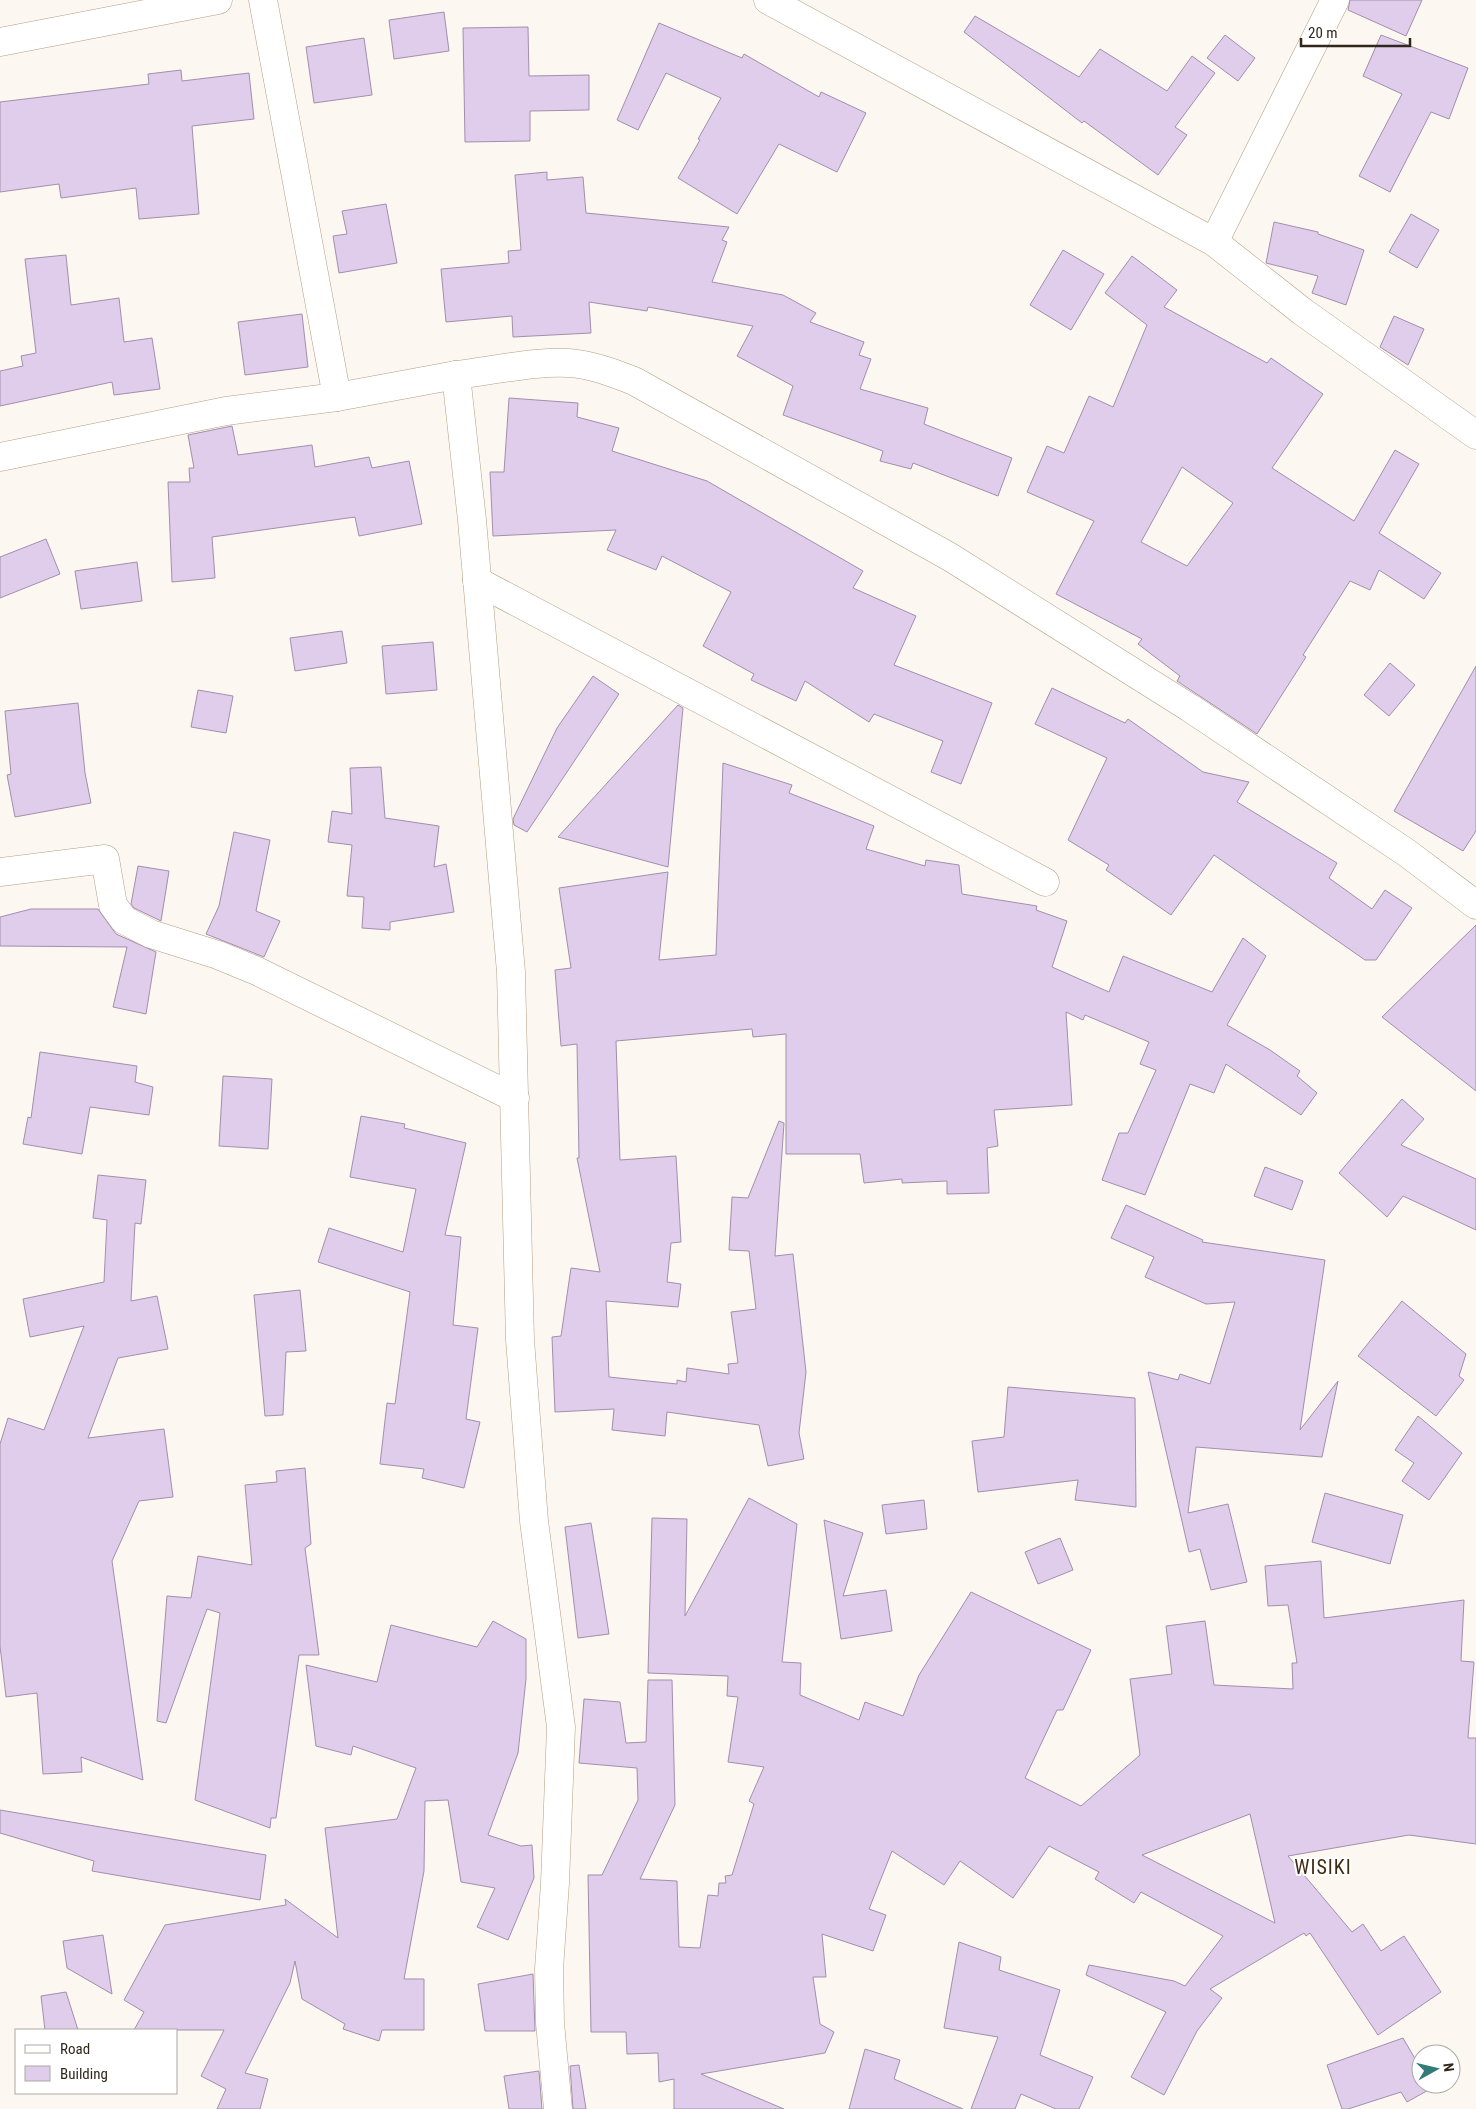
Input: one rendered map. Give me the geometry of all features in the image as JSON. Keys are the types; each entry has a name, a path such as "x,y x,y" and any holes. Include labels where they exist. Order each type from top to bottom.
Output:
{"street":[{"path":"0,42 218,0"},
{"path":"264,0 337,397"},
{"path":"768,0 1214,242 1303,312 1476,435"},
{"path":"1214,242 1335,0"},
{"path":"0,457 217,412 337,397 456,375 555,363 578,364 608,370 634,381 950,557 1198,713 1407,853 1476,905"},
{"path":"456,375 511,972 520,1340 534,1521 561,1727 555,1883 549,1969 550,2022 558,2109"},
{"path":"476,581 1045,882"},
{"path":"0,872 105,859 112,906 124,920 151,934 218,955 257,971 515,1098"}],"building":[{"path":"1350,0 1422,0 1406,36 1348,10"},
{"path":"444,12 449,51 394,59 389,20"},
{"path":"975,16 1079,77 1100,49 1167,91 1192,56 1215,73 1175,127 1187,135 1158,175 1084,121 1082,123 964,32"},
{"path":"659,23 742,58 744,54 819,97 821,92 866,113 837,172 779,144 737,214 678,178 721,98 666,73 638,130 617,120"},
{"path":"528,27 529,76 589,75 589,110 530,111 530,141 465,142 463,28"},
{"path":"1225,35 1255,58 1238,81 1207,58"},
{"path":"1381,35 1468,68 1449,119 1431,112 1390,192 1359,176 1402,94 1363,76"},
{"path":"364,38 372,95 314,103 306,47"},
{"path":"181,70 182,81 249,73 254,119 192,126 199,214 139,219 136,188 61,198 59,184 0,192 0,102 149,84 148,74"},
{"path":"547,172 547,180 583,177 586,213 729,227 722,240 727,242 712,282 783,295 816,313 810,322 864,342 859,355 871,359 860,389 928,408 924,424 1012,458 998,496 913,463 911,469 880,461 883,451 783,415 793,386 737,356 753,326 648,307 647,311 589,302 591,333 513,337 512,316 446,322 441,269 509,263 508,251 521,250 515,175"},
{"path":"386,204 397,263 339,273 333,236 347,234 342,211"},
{"path":"1411,214 1439,230 1417,268 1389,252"},
{"path":"1274,222 1318,232 1318,234 1364,250 1346,305 1312,293 1318,276 1266,263"},
{"path":"1063,250 1104,274 1071,330 1030,305"},
{"path":"66,255 71,305 119,298 124,342 152,338 160,389 114,395 112,382 0,406 0,371 23,366 21,356 36,353 25,259"},
{"path":"1132,256 1177,290 1164,307 1267,363 1271,358 1323,394 1272,468 1354,521 1395,450 1419,464 1379,533 1441,573 1424,599 1379,570 1370,590 1350,581 1303,655 1306,657 1257,734 1177,681 1180,676 1138,644 1142,639 1056,594 1094,521 1027,492 1047,446 1064,453 1089,396 1113,407 1147,325 1105,293","holes":["1182,467 1233,503 1187,566 1141,542"]},
{"path":"302,314 308,367 245,375 238,322"},
{"path":"1394,316 1424,329 1408,365 1380,347"},
{"path":"509,398 578,403 577,417 619,428 612,451 707,481 863,571 853,588 916,616 894,665 992,703 961,784 931,772 943,741 874,714 869,722 805,681 796,701 751,680 754,674 703,646 731,592 662,556 656,570 607,550 616,530 493,536 490,472 504,472"},
{"path":"232,426 238,455 312,445 315,467 369,457 372,468 409,461 422,524 359,536 355,517 212,537 215,578 172,582 168,482 190,482 189,468 194,468 188,435"},
{"path":"46,539 60,574 0,598 0,557"},
{"path":"137,562 142,601 81,609 75,571"},
{"path":"342,631 347,663 295,671 290,638"},
{"path":"433,642 437,690 386,694 382,646"},
{"path":"1390,663 1415,685 1389,716 1364,695"},
{"path":"1476,666 1476,831 1463,851 1394,811"},
{"path":"593,676 619,694 527,832 514,825 513,819 557,728"},
{"path":"1052,688 1125,723 1128,719 1203,772 1249,782 1237,802 1337,863 1329,878 1372,909 1385,890 1412,908 1376,960 1365,960 1214,855 1171,915 1106,870 1109,865 1068,840 1107,758 1035,724"},
{"path":"198,690 233,696 226,733 191,727"},
{"path":"78,703 85,773 91,803 15,817 7,775 11,774 5,711"},
{"path":"678,705 683,708 668,867 558,837"},
{"path":"723,763 792,785 789,793 874,826 866,849 925,866 926,860 959,865 962,894 1037,906 1036,910 1067,921 1052,967 1109,992 1123,956 1212,992 1243,938 1266,956 1227,1025 1270,1050 1300,1071 1297,1076 1317,1093 1301,1115 1226,1064 1214,1093 1190,1084 1145,1195 1102,1180 1119,1133 1128,1133 1156,1070 1140,1064 1149,1042 1085,1015 1083,1020 1066,1012 1072,1105 994,1110 998,1146 987,1148 989,1193 947,1194 947,1181 902,1183 902,1179 864,1183 860,1154 786,1154 786,1034 753,1037 752,1029 616,1041 620,1160 676,1156 681,1242 671,1243 667,1282 681,1284 678,1307 606,1301 609,1377 677,1384 677,1380 686,1382 687,1368 729,1374 728,1364 738,1363 731,1312 756,1309 749,1251 729,1250 732,1197 748,1198 779,1121 784,1123 775,1256 793,1254 806,1372 799,1433 804,1459 768,1466 759,1425 667,1412 665,1436 612,1430 614,1409 555,1412 552,1337 561,1336 571,1268 600,1272 577,1158 579,1158 577,1044 561,1046 555,970 571,968 559,888 668,872 659,960 716,955"},
{"path":"381,767 385,818 439,826 434,867 446,864 454,912 390,922 390,930 362,928 364,897 347,896 352,845 328,842 332,811 352,814 350,768"},
{"path":"234,832 270,840 256,911 280,921 264,957 206,934 219,906"},
{"path":"138,866 169,871 161,921 134,908 131,904"},
{"path":"31,909 98,909 116,934 156,952 146,1014 113,1007 127,947 0,946 0,917"},
{"path":"1476,925 1476,1091 1382,1017"},
{"path":"40,1052 137,1066 135,1082 153,1087 149,1115 90,1107 82,1154 23,1144 28,1117 31,1118"},
{"path":"223,1076 272,1079 268,1149 219,1146"},
{"path":"1402,1099 1424,1119 1401,1145 1476,1179 1476,1230 1403,1196 1387,1217 1339,1173"},
{"path":"361,1116 405,1124 404,1128 466,1143 445,1235 461,1237 453,1325 478,1328 466,1419 480,1422 464,1488 422,1478 424,1469 380,1464 387,1403 395,1404 410,1292 318,1262 329,1228 403,1252 416,1189 350,1177"},
{"path":"1265,1167 1303,1181 1292,1210 1254,1196"},
{"path":"98,1175 146,1180 141,1224 135,1223 131,1301 157,1296 168,1349 118,1358 88,1438 164,1429 173,1497 139,1501 112,1561 143,1780 81,1757 82,1772 43,1774 37,1693 6,1697 0,1646 0,1444 8,1418 44,1430 84,1326 30,1337 23,1299 104,1282 107,1220 93,1218"},
{"path":"1126,1205 1203,1240 1202,1242 1325,1260 1300,1430 1338,1381 1322,1457 1196,1447 1188,1513 1228,1504 1247,1582 1211,1590 1200,1549 1189,1552 1148,1372 1178,1380 1180,1374 1210,1384 1235,1302 1206,1304 1145,1277 1154,1257 1111,1238"},
{"path":"300,1290 306,1351 286,1352 283,1415 265,1416 254,1295"},
{"path":"1402,1301 1466,1354 1459,1376 1464,1380 1436,1416 1358,1356"},
{"path":"1008,1387 1135,1398 1136,1507 1075,1500 1078,1480 978,1492 972,1441 1004,1437"},
{"path":"1418,1416 1462,1453 1429,1500 1402,1481 1414,1463 1395,1450"},
{"path":"305,1468 311,1544 305,1548 319,1655 299,1655 276,1818 271,1818 270,1828 195,1800 220,1613 207,1609 166,1723 157,1721 167,1596 191,1598 198,1556 252,1565 245,1485 277,1482 276,1471"},
{"path":"1325,1493 1403,1515 1390,1564 1312,1542"},
{"path":"749,1498 797,1524 782,1662 801,1663 800,1695 859,1720 865,1702 903,1716 919,1675 971,1592 1091,1650 1063,1710 1057,1710 1025,1778 1081,1806 1140,1755 1130,1679 1172,1674 1166,1626 1205,1621 1214,1685 1293,1689 1292,1663 1297,1663 1288,1605 1268,1606 1265,1566 1321,1561 1324,1618 1464,1600 1461,1661 1474,1662 1468,1738 1476,1738 1476,1844 1409,1835 1288,1856 1352,1932 1363,1924 1381,1951 1404,1936 1441,1992 1378,2035 1310,1933 1306,1936 1304,1933 1210,1989 1222,1998 1197,2031 1164,2095 1131,2077 1166,2012 1086,1975 1089,1965 1174,1981 1185,1986 1223,1936 1141,1892 1134,1903 1095,1879 1099,1872 1049,1846 1013,1898 960,1861 944,1885 892,1851 869,1909 886,1915 873,1951 822,1934 826,1977 813,1977 820,2024 834,2032 825,2053 701,2074 784,2109 674,2109 674,2079 659,2082 658,2053 627,2054 626,2032 591,2032 588,1875 602,1875 638,1800 637,1768 579,1763 584,1699 620,1702 626,1743 646,1742 648,1680 672,1680 675,1805 640,1879 677,1881 679,1947 700,1948 708,1895 718,1896 719,1883 726,1883 725,1876 732,1875 754,1804 749,1801 764,1767 728,1762 738,1697 727,1696 728,1676 648,1673 652,1518 687,1519 685,1616","holes":["1250,1814 1275,1923 1142,1855"]},
{"path":"924,1500 927,1529 886,1534 882,1505"},
{"path":"824,1520 863,1533 843,1596 886,1590 892,1631 841,1639"},
{"path":"591,1523 609,1634 578,1638 565,1527"},
{"path":"1060,1538 1073,1570 1038,1584 1025,1552"},
{"path":"493,1621 526,1639 526,1679 518,1753 488,1835 521,1846 532,1845 534,1878 508,1940 477,1927 495,1888 461,1882 448,1800 425,1801 424,1871 404,1979 424,1979 424,2030 382,2030 379,2041 343,2029 345,2024 302,1999 295,1961 290,1983 245,2073 268,2079 260,2109 217,2109 226,2089 201,2076 224,2030 135,2029 144,2012 124,2000 165,1925 286,1905 285,1899 338,1938 325,1828 397,1819 416,1768 353,1746 351,1755 316,1746 306,1665 377,1682 391,1625 477,1647"},
{"path":"0,1810 266,1855 260,1900 92,1871 94,1861 0,1833"},
{"path":"103,1935 112,1994 67,1968 63,1941"},
{"path":"959,1942 1001,1957 999,1970 1060,1990 1040,2055 1093,2077 1079,2109 1056,2109 1021,2094 1015,2109 971,2109 998,2037 944,2028"},
{"path":"533,1974 535,2031 485,2031 478,1984"},
{"path":"66,1992 78,2029 45,2029 41,1996"},
{"path":"1403,2038 1411,2052 1411,2094 1421,2094 1407,2102 1401,2092 1348,2109 1342,2109 1327,2065"},
{"path":"865,2049 900,2060 894,2079 963,2109 849,2109"},
{"path":"579,2065 586,2109 573,2109 570,2066"},
{"path":"539,2071 542,2109 509,2109 504,2076"}],"district":[{"name":"WISIKI","path":"1323,1867"}]}
